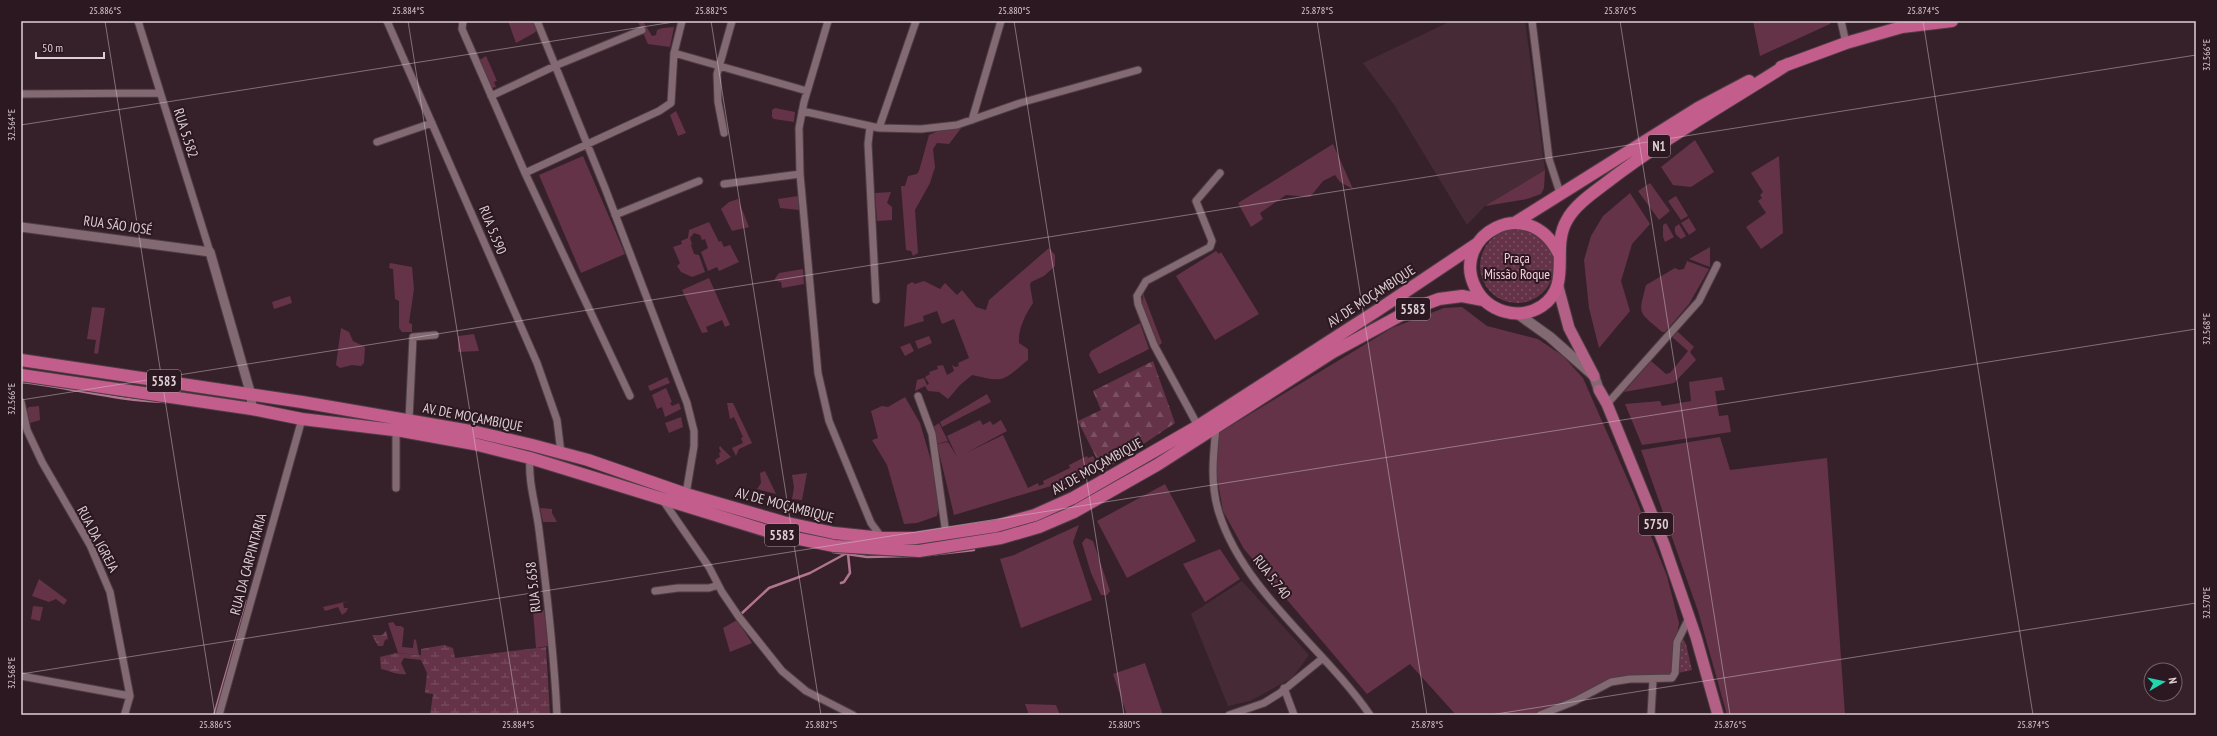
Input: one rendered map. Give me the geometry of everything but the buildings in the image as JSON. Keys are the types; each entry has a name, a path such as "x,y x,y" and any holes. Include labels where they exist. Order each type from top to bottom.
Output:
{"highway":[{"name":"N1","path":"1483,300 1475,287 1471,272 1472,257 1478,243 1488,232 1501,225 1516,222 1560,193 1698,108 1742,84 1788,64 1846,43 1902,27 1952,21"},
{"name":"N1","path":"1559,254 1567,220 1585,200 1641,158 1788,64"},
{"name":"N1","path":"1516,222 1531,225 1543,231 1553,241 1559,254 1561,271 1558,287"},
{"name":"AV. DE MOÇAMBIQUE","path":"21,360 409,420 476,432 561,453 686,494 783,522 834,533 882,538 909,538 996,526 1048,510 1103,483 1198,426 1378,310 1478,243"},
{"path":"1483,300 1493,308 1505,312 1518,314 1531,312 1542,306 1558,287"},
{"name":"AV. DE MOÇAMBIQUE","path":"21,375 474,444 530,458 780,535 834,546 919,551 1001,538 1040,527 1108,494 1216,428 1333,352 1412,309 1439,299 1462,296 1483,300"}],"main road":[{"name":"5750","path":"1558,287 1569,328 1607,404 1664,544 1688,620 1696,638 1718,715"},
{"path":"1518,314 1550,337 1594,376"}],"street":[{"name":"RUA 5.582","path":"138,21 210,252"},
{"name":"RUA 5.590","path":"387,21 542,375 557,420 561,453"},
{"path":"463,21 462,28 525,173 630,396"},
{"path":"537,21 557,65 688,403 694,431 694,446 686,494"},
{"path":"525,173 659,111 671,103 674,53 682,21"},
{"path":"724,133 718,102 719,65 732,21"},
{"path":"828,21 807,90 799,128 800,174 818,373 829,421 871,523 882,538"},
{"path":"879,128 916,21"},
{"path":"972,120 1001,21"},
{"path":"1532,21 1549,159 1560,193"},
{"path":"1841,21 1846,43"},
{"path":"491,96 557,65 642,30"},
{"path":"674,53 807,90"},
{"path":"802,111 879,128 921,129 958,125 1020,103 1138,70"},
{"path":"21,94 160,92"},
{"path":"377,142 432,123"},
{"path":"870,127 868,152 876,300"},
{"path":"1198,426 1154,345 1138,304 1137,296 1146,281 1210,247 1212,241 1196,201 1220,173"},
{"path":"724,184 800,174"},
{"path":"616,215 699,180"},
{"name":"RUA SÃO JOSÉ","path":"21,227 210,252"},
{"path":"210,252 251,395 252,409"},
{"path":"1607,404 1699,301 1717,265"},
{"path":"409,420 413,337 435,335"},
{"path":"918,396 932,434 946,534"},
{"name":"RUA DA IGREJA","path":"21,402 27,430 42,462 102,569 112,600 130,696"},
{"name":"RUA DA CARPINTARIA","path":"219,715 302,419"},
{"name":"RUA 5.740","path":"1216,428 1212,471 1219,512 1235,551 1282,612 1323,658 1370,715"},
{"path":"396,431 396,488"},
{"name":"RUA 5.658","path":"530,458 529,474 539,527 555,669 557,715"},
{"path":"662,499 709,567 718,585 751,634 782,671 806,691 853,715"},
{"path":"655,591 678,588 709,588 718,585"},
{"path":"1540,715 1575,701 1611,682 1630,679 1670,679 1674,676 1677,642 1688,620"},
{"path":"1229,715 1264,703 1323,658"},
{"path":"21,676 130,696 125,714"},
{"path":"1651,715 1653,680"},
{"path":"1284,688 1294,715"}],"shaded area":[{"path":"1451,21 1525,21 1545,170 1485,206 1467,225 1395,106 1363,63"},
{"path":"1242,581 1309,655 1292,678 1250,701 1228,706 1191,614"}],"green space":[{"path":"508,21 536,21 538,29 534,33 516,43"},
{"path":"643,21 652,36 656,35 657,30 674,27 670,47 648,44 638,22"},
{"path":"1753,21 1831,21 1830,24 1760,56"},
{"path":"486,56 497,81 494,82 496,87 491,88 478,61"},
{"path":"775,108 795,112 794,122 774,119 772,117 772,110"},
{"path":"676,111 686,133 678,136 670,115"},
{"path":"962,127 949,144 937,143 933,149 935,167 930,183 915,210 918,253 913,256 911,251 906,250 901,186 905,186 908,176 917,174 919,171 929,135 938,131"},
{"path":"1695,140 1714,172 1691,187 1673,185 1661,167"},
{"path":"1333,144 1353,189 1340,182 1335,175 1323,181 1310,197 1286,195 1260,213 1263,219 1251,227 1238,203"},
{"path":"583,156 625,254 581,273 539,175"},
{"path":"1779,156 1783,233 1761,249 1746,227 1766,213 1758,201 1762,198 1760,195 1763,192 1751,173"},
{"path":"1545,170 1544,188 1541,194 1527,199 1485,206"},
{"path":"1650,183 1670,211 1659,220 1638,191"},
{"path":"891,192 887,203 892,207 892,220 877,221 875,193"},
{"path":"1630,193 1650,224 1632,244 1621,281 1630,311 1599,348 1589,308 1584,260 1591,236 1603,216"},
{"path":"798,196 799,210 780,208 778,199"},
{"path":"1676,196 1688,216 1681,220 1668,201"},
{"path":"738,199 749,227 732,231 721,209 729,202"},
{"path":"1689,218 1696,230 1689,235 1681,223"},
{"path":"709,222 719,242 721,241 724,247 730,245 739,262 719,271 717,267 708,271 701,252 708,248 705,239 702,240 700,235 694,233 690,238 691,245 694,254 699,255 705,272 692,277 681,272 677,266 680,263 673,247 682,244 681,241 688,238 689,230"},
{"path":"1666,223 1674,237 1665,242 1663,237 1663,225"},
{"path":"1679,224 1686,236 1681,239 1675,232 1675,227"},
{"name":"Praça Missão Roque","path":"1510,229 1524,229 1538,235 1548,245 1554,259 1552,280 1548,287 1538,297 1524,303 1510,303 1496,297 1486,287 1480,273 1480,259 1486,245 1496,235"},
{"path":"1710,247 1710,267 1689,259"},
{"path":"1049,248 1055,255 1055,266 1044,276 1031,282 1030,285 1033,303 1021,327 1019,343 1028,349 1028,360 1008,376 1003,378 991,379 972,375 960,385 948,399 939,392 928,391 925,386 915,391 917,380 924,378 927,385 929,384 925,377 930,374 929,372 938,369 937,366 943,365 947,375 954,371 952,365 955,367 959,366 958,363 969,358 954,319 942,324 937,311 923,316 924,321 904,327 907,285 912,282 915,284 924,281 940,289 945,283 957,295 962,290 976,307 986,310 989,300"},
{"path":"1216,251 1219,254 1221,252 1259,314 1215,340 1176,276"},
{"path":"1687,261 1709,269 1689,304 1665,332 1662,332 1644,316 1642,312 1641,308 1646,285 1675,268 1679,270 1684,269"},
{"path":"390,263 412,267 414,289 409,323 412,324 412,332 402,332 399,328 399,301 395,299 393,269 389,268"},
{"path":"803,269 804,284 782,288 781,282 774,280 779,273"},
{"path":"709,278 730,325 725,327 722,320 706,327 708,332 702,333 682,290"},
{"path":"1143,293 1162,343 1158,346 1142,306"},
{"path":"290,296 292,303 274,309 272,302"},
{"path":"92,307 105,308 98,354 94,353 96,340 87,339"},
{"path":"1462,307 1487,326 1538,339 1563,356 1583,378 1634,494 1667,576 1679,623 1670,676 1630,677 1552,708 1530,715 1456,715 1410,664 1367,694 1244,549 1223,511 1216,471 1219,433 1392,328 1444,308"},
{"path":"1140,323 1149,349 1099,374 1089,355 1091,351"},
{"path":"341,328 349,332 353,341 365,347 364,363 361,366 352,365 340,368 336,365"},
{"path":"1677,331 1694,347 1690,352 1696,360 1674,383 1624,392 1651,361 1666,374 1670,373 1688,351 1672,337"},
{"path":"474,334 479,351 458,352 458,336"},
{"path":"929,336 932,343 918,349 915,341"},
{"path":"910,343 914,351 905,356 900,347"},
{"path":"1153,361 1175,423 1103,471 1078,421 1101,410 1093,391"},
{"path":"667,377 670,383 650,391 648,386"},
{"path":"1722,377 1725,390 1715,391 1719,416 1728,415 1731,432 1642,445 1625,404 1660,401 1662,406 1691,401 1689,382"},
{"path":"666,388 672,402 670,403 672,406 679,403 681,409 665,417 662,407 657,409 652,395"},
{"path":"987,394 991,402 942,427 940,422"},
{"path":"905,397 920,423 932,464 940,500 937,516 917,523 904,524 887,465 872,440 878,438 871,411 882,406 888,407"},
{"path":"727,403 733,403 752,443 739,449 736,456 732,448 743,443 741,438 743,437 734,417 730,419"},
{"path":"39,406 40,420 30,423 27,409 29,407"},
{"path":"681,417 683,427 669,433 665,423"},
{"path":"980,420 983,425 990,421 993,425 1001,420 1007,431 966,453 1003,435 1028,488 1038,483 1039,486 1044,484 1043,481 1070,468 1069,465 1087,456 1088,458 1093,456 1099,467 1062,485 1061,483 954,515 937,444 948,442 957,457 947,436"},
{"path":"939,423 948,441 936,444 933,427"},
{"path":"1720,437 1730,470 1827,458 1845,715 1727,715 1698,611 1641,450"},
{"path":"720,446 731,457 717,465 715,460 720,457"},
{"path":"765,471 776,494 757,489 761,483 760,473"},
{"path":"807,473 802,500 792,499 794,487 792,475"},
{"path":"1165,484 1196,541 1127,578 1097,521"},
{"path":"540,508 552,509 552,513 557,522 543,522"},
{"path":"1079,525 1073,542 1092,600 1021,628 1000,559 1014,555"},
{"path":"1086,538 1093,541 1110,591 1107,595 1101,595 1091,573 1082,543"},
{"path":"1220,549 1240,579 1205,602 1183,564"},
{"path":"39,579 67,600 64,605 56,599 49,602 32,596"},
{"path":"349,601 343,603 344,608 348,608 342,615 338,607 325,611 323,607"},
{"path":"33,606 43,607 40,621 31,619"},
{"path":"544,610 548,646 536,648 533,611"},
{"path":"737,620 752,643 730,652 723,628"},
{"path":"393,622 396,626 401,626 404,628 402,647 413,648 414,639 416,640 419,655 398,653 388,623"},
{"path":"386,631 388,639 385,640 383,646 378,646 372,635 382,635"},
{"path":"1682,637 1686,644 1692,670 1678,673 1678,652"},
{"path":"444,645 453,648 455,658 546,647 550,715 430,715 433,694 425,693 427,673 421,660 404,658 401,663 406,674 381,669 380,657 396,653 421,655 421,649"},
{"path":"1145,663 1163,715 1127,715 1113,674"},
{"path":"1025,704 1056,705 1060,715 1029,715"}],"waterway":[{"path":"21,382 111,397 165,402"},
{"path":"929,555 974,550"},
{"path":"833,552 867,557 910,556"},
{"path":"741,614 769,588 810,573 845,554"},
{"path":"841,583 844,582 850,573 848,554"},
{"path":"214,715 247,601"}]}
